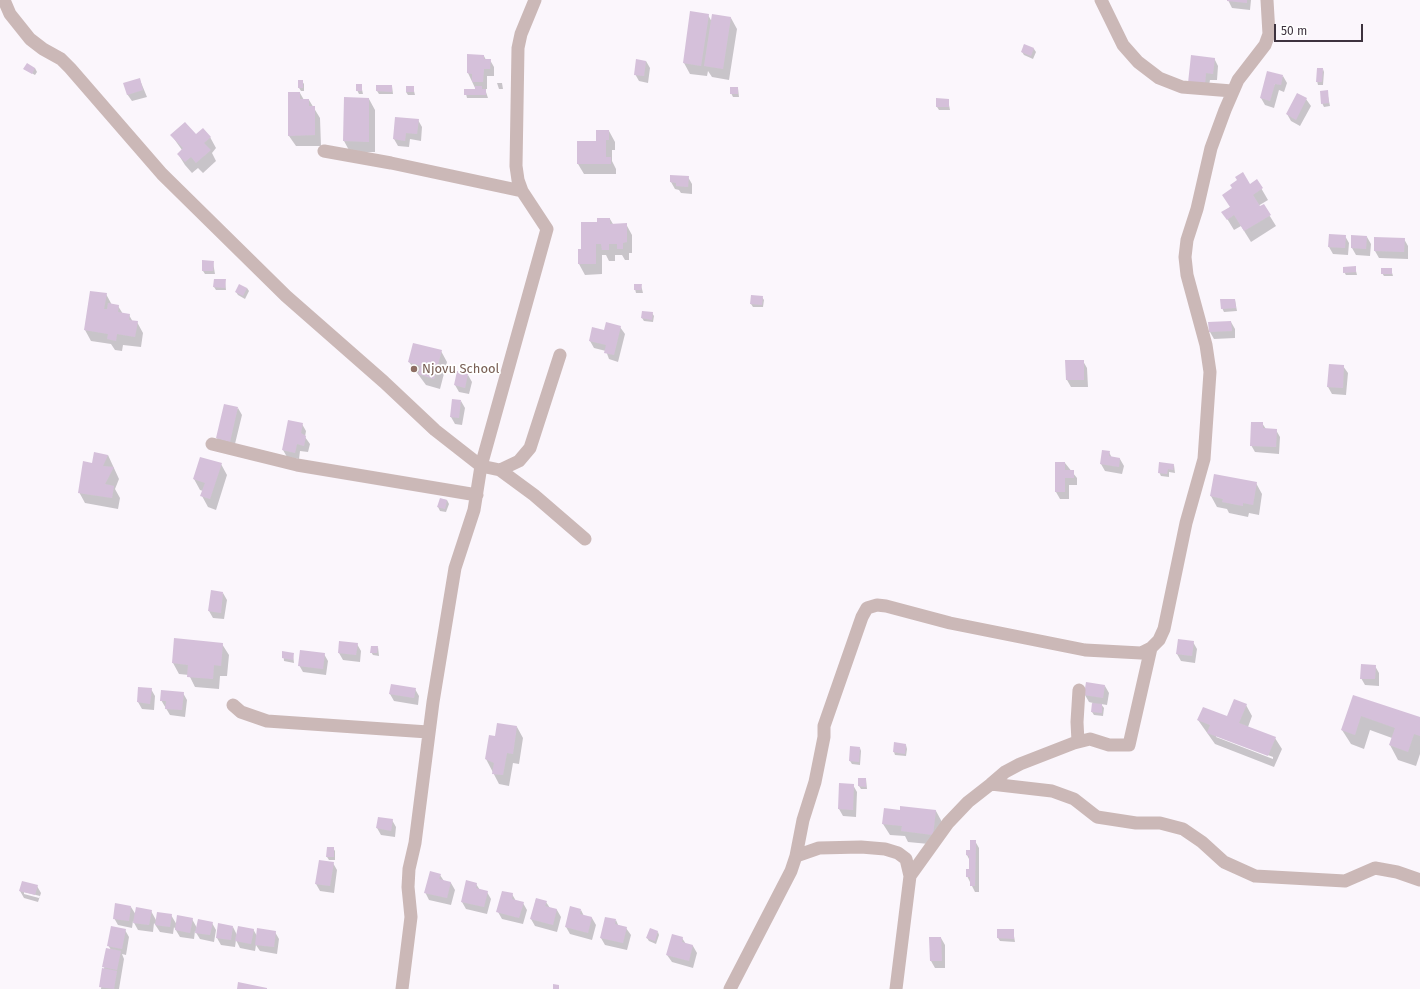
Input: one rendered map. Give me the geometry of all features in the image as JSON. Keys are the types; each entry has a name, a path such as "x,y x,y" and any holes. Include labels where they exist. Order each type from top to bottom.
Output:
{"street":[{"path":"4,0 10,14 30,39 43,49 61,59 70,68 162,174 286,296 435,430 482,466 500,470 534,495 585,539"},
{"path":"402,989 411,917 408,887 409,869 423,784 428,732 455,568 477,495 482,466 547,229 522,190 518,180 516,166 517,65 521,34 535,0"},
{"path":"1101,0 1123,45 1138,62 1158,78 1182,87 1232,91"},
{"path":"730,989 783,888 796,856 803,820 815,782 824,738 824,726 862,617 868,608 877,605 886,606 950,623 1085,650 1141,653 1151,648 1159,640 1164,629 1186,522 1204,459 1209,366 1191,296 1185,257 1187,240 1197,209 1211,148 1232,91 1238,80 1265,45 1269,34 1267,0"},
{"path":"324,151 522,190"},
{"path":"500,470 519,461 530,448 560,355"},
{"path":"212,444 297,465 477,495"},
{"path":"910,876 948,823 968,802 1005,772 1020,764 1078,742 1090,739 1109,745 1129,745 1151,648"},
{"path":"1078,690 1078,742"},
{"path":"233,705 241,712 267,721 428,732"},
{"path":"991,784 1015,788 1052,791 1074,799 1097,817 1136,823 1160,823 1183,829 1202,842 1224,862 1255,876 1345,881 1374,868 1397,872 1420,880"},
{"path":"796,856 819,848 840,846 885,849 898,853 906,859 910,876 896,989"}],"building":[{"path":"1247,0 1247,3 1227,1"},
{"path":"690,11 709,14 701,66 683,63"},
{"path":"712,14 731,17 723,69 704,66"},
{"path":"1024,44 1034,48 1031,56 1021,52"},
{"path":"467,54 484,55 484,59 491,59 490,69 484,69 483,82 472,82 472,74 467,73"},
{"path":"1191,55 1215,58 1213,74 1206,73 1205,85 1188,83"},
{"path":"636,59 646,61 644,76 634,75"},
{"path":"27,63 35,68 32,74 23,69"},
{"path":"1317,68 1323,68 1322,82 1316,82"},
{"path":"1267,71 1283,75 1281,85 1275,84 1270,101 1260,98"},
{"path":"140,78 143,90 127,95 123,83"},
{"path":"298,80 303,80 303,88 298,88"},
{"path":"356,84 362,84 362,91 356,91"},
{"path":"376,85 392,85 392,92 376,91"},
{"path":"406,86 414,86 414,92 406,92"},
{"path":"475,86 482,86 482,89 486,89 486,95 464,95 464,89 475,89"},
{"path":"730,87 738,87 738,94 730,94"},
{"path":"1328,90 1329,103 1321,104 1320,91"},
{"path":"288,92 300,92 300,99 309,99 309,106 315,106 315,135 288,136"},
{"path":"1297,93 1307,98 1296,120 1286,114"},
{"path":"344,97 369,98 369,142 343,141"},
{"path":"936,98 949,99 949,107 936,107"},
{"path":"395,117 419,119 417,134 406,133 405,141 393,139"},
{"path":"185,122 196,134 203,128 211,137 204,143 211,150 196,163 191,157 185,162 177,154 183,148 170,135"},
{"path":"596,130 609,130 609,140 606,140 606,157 611,157 611,164 577,164 577,141 596,141"},
{"path":"1243,172 1250,184 1257,179 1263,188 1253,195 1260,206 1264,204 1271,215 1244,231 1234,215 1227,220 1221,212 1230,207 1222,195 1232,188 1230,185 1237,180 1235,177"},
{"path":"670,175 689,176 688,187 676,186 676,183 670,182"},
{"path":"597,218 610,218 610,224 627,223 627,242 623,243 623,249 617,249 617,244 609,244 609,250 602,250 601,244 596,244 596,264 578,264 578,249 581,249 581,222 597,222"},
{"path":"1329,234 1346,235 1345,248 1328,247"},
{"path":"1351,235 1367,236 1366,249 1351,248"},
{"path":"1374,237 1405,238 1404,252 1374,251"},
{"path":"202,260 214,261 213,271 202,271"},
{"path":"1356,266 1356,272 1343,273 1343,267"},
{"path":"1381,268 1392,268 1392,274 1381,274"},
{"path":"214,279 226,279 225,288 213,287"},
{"path":"239,284 247,288 243,296 235,292"},
{"path":"634,284 642,284 641,290 634,290"},
{"path":"90,291 107,293 104,309 107,309 108,303 119,305 118,312 130,314 129,320 138,321 135,337 117,334 116,341 107,339 108,334 84,330"},
{"path":"751,295 763,296 762,305 750,304"},
{"path":"1220,299 1235,299 1236,308 1221,309"},
{"path":"642,311 653,312 652,320 641,318"},
{"path":"1231,321 1232,331 1209,332 1208,322"},
{"path":"606,322 621,326 614,355 604,353 606,345 589,341 592,327 604,330"},
{"path":"413,343 442,350 434,379 418,374 421,366 408,362"},
{"path":"1065,360 1084,360 1084,380 1066,380"},
{"path":"1329,364 1344,365 1343,388 1327,387"},
{"path":"457,371 468,374 465,388 454,385"},
{"path":"452,399 461,400 459,418 450,417"},
{"path":"224,404 238,407 230,442 216,438"},
{"path":"288,420 303,423 301,433 306,436 304,446 297,444 295,453 282,450"},
{"path":"1251,422 1263,422 1263,428 1277,429 1276,447 1250,446"},
{"path":"1102,450 1110,451 1109,456 1120,458 1119,467 1100,464"},
{"path":"94,452 108,455 103,466 114,467 105,484 114,486 112,498 78,493 83,461 92,463"},
{"path":"200,457 222,463 210,499 200,496 205,483 193,479"},
{"path":"1055,462 1065,462 1065,470 1074,470 1074,478 1065,478 1065,492 1055,492"},
{"path":"1159,462 1174,464 1173,470 1168,469 1167,474 1158,473"},
{"path":"1214,474 1257,482 1253,505 1243,503 1243,506 1222,502 1223,499 1210,496"},
{"path":"440,498 447,500 445,509 437,507"},
{"path":"211,590 223,592 221,613 208,611"},
{"path":"174,638 223,643 221,666 214,665 213,679 187,677 188,665 172,663"},
{"path":"1178,639 1194,641 1192,656 1176,654"},
{"path":"339,641 358,643 356,655 338,653"},
{"path":"371,646 378,646 377,653 370,653"},
{"path":"300,650 325,653 323,669 298,666"},
{"path":"282,651 294,653 293,660 282,658"},
{"path":"1361,664 1376,665 1375,679 1360,679"},
{"path":"1086,682 1105,685 1103,698 1084,695"},
{"path":"391,684 416,688 414,698 389,694"},
{"path":"138,687 152,688 150,704 137,702"},
{"path":"161,690 184,692 182,710 165,709 166,701 160,701"},
{"path":"1353,695 1420,717 1420,736 1414,734 1408,752 1389,745 1395,728 1361,716 1355,735 1341,730"},
{"path":"1234,699 1247,704 1239,723 1276,737 1268,756 1207,733 1210,725 1197,720 1203,707 1227,716"},
{"path":"1092,703 1102,704 1102,713 1091,712"},
{"path":"497,723 517,726 513,754 507,753 503,775 492,774 494,763 485,759 489,735 495,736"},
{"path":"894,742 906,744 905,754 893,752"},
{"path":"850,746 860,747 859,762 849,761"},
{"path":"858,778 866,778 866,787 858,786"},
{"path":"839,783 854,784 853,810 838,809"},
{"path":"900,806 936,810 933,835 901,831 902,826 882,824 884,808 900,810"},
{"path":"378,817 393,819 391,831 376,828"},
{"path":"970,840 976,840 975,886 970,886 970,877 966,877 966,869 969,869 969,856 966,855 966,850 970,850"},
{"path":"327,847 334,847 334,857 326,857"},
{"path":"319,860 334,862 330,886 315,884"},
{"path":"430,871 441,874 439,879 451,882 447,898 424,893"},
{"path":"466,880 477,883 476,888 488,891 484,907 461,902"},
{"path":"22,881 38,885 35,895 19,891"},
{"path":"502,891 513,893 512,899 524,902 519,918 496,912"},
{"path":"536,898 547,901 545,906 557,909 553,925 530,919"},
{"path":"115,903 131,906 129,921 113,919"},
{"path":"570,906 581,909 580,914 592,917 588,933 565,927"},
{"path":"136,907 152,910 149,925 133,923"},
{"path":"157,912 172,914 170,927 155,925"},
{"path":"177,915 193,918 190,933 175,930"},
{"path":"605,917 616,919 615,924 627,927 623,943 600,938"},
{"path":"198,919 213,922 210,935 195,933"},
{"path":"218,923 233,926 231,940 216,938"},
{"path":"111,926 126,929 122,949 107,946"},
{"path":"238,926 254,929 251,944 235,941"},
{"path":"257,928 276,931 274,947 255,945"},
{"path":"650,928 658,931 655,941 646,938"},
{"path":"997,929 1014,929 1014,939 997,938"},
{"path":"672,934 683,937 682,942 693,945 689,961 666,955"},
{"path":"929,937 941,937 942,961 930,961"},
{"path":"106,948 121,951 117,970 102,967"},
{"path":"102,968 117,971 114,989 99,987"},
{"path":"238,982 267,988 267,989 237,989"},
{"path":"553,984 559,985 559,989 553,989"}],"place":[{"name":"Njovu School","path":"414,369"}]}
